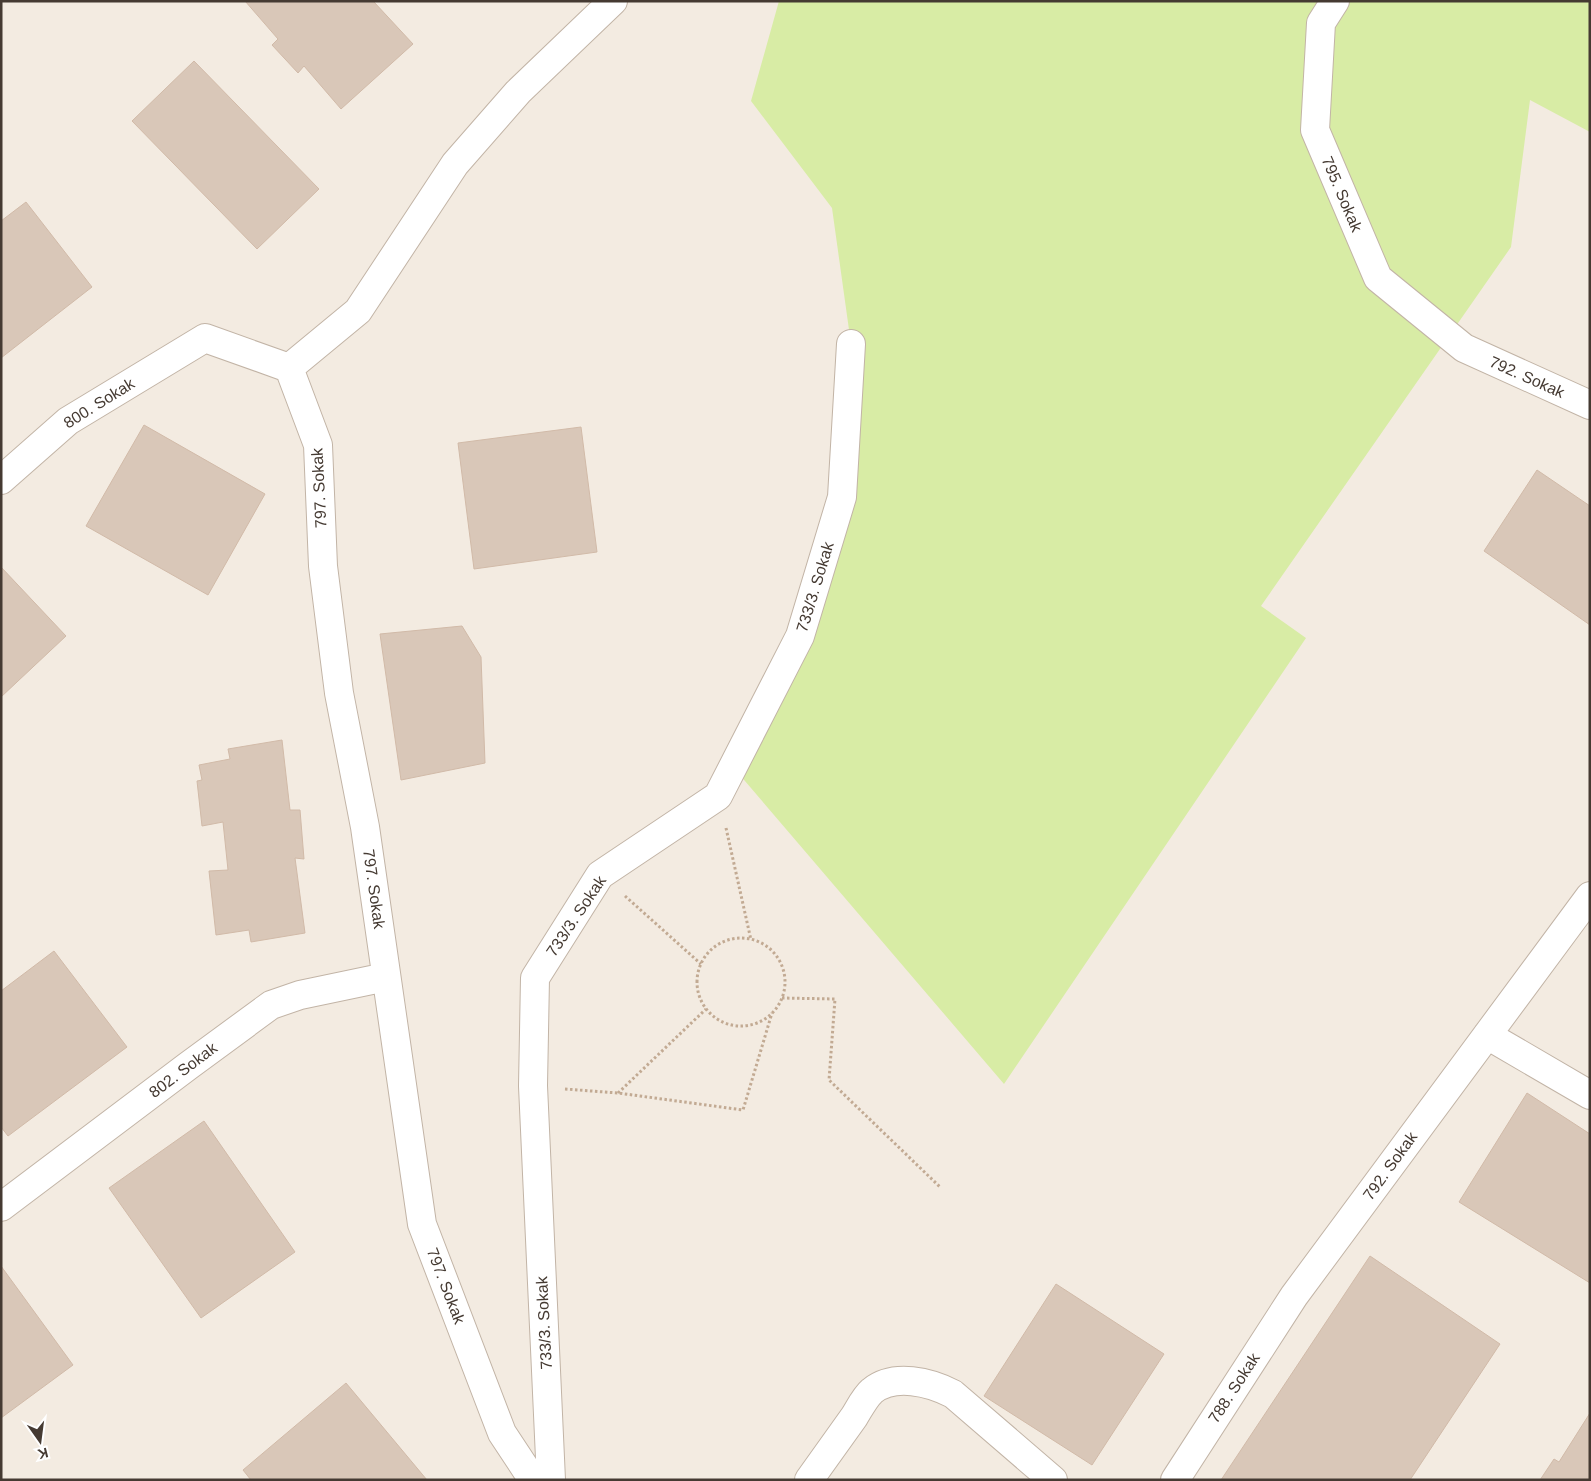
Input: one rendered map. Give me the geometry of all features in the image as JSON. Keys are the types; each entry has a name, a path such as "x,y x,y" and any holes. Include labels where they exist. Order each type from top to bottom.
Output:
{"street":[{"path":"289,368 358,310 455,164 518,92 613,1"},
{"name":"795. Sokak","path":"1335,1 1321,23 1316,130 1378,278 1464,348"},
{"name":"800. Sokak","path":"1,480 68,421 205,338 289,368"},
{"name":"733/3. Sokak","path":"550,1480 533,1086 535,978 600,874 718,796 800,636 842,497 851,344"},
{"name":"792. Sokak","path":"1464,348 1590,405"},
{"name":"797. Sokak","path":"289,368 318,446 323,566 339,693 365,827 422,1224 502,1433 533,1480"},
{"name":"792. Sokak","path":"1294,1296 1590,896"},
{"name":"802. Sokak","path":"1,1207 270,1006 300,995 386,977"},
{"path":"1487,1035 1590,1095"},
{"name":"788. Sokak","path":"1175,1480 1294,1296"},
{"path":"809,1480 872,1392 896,1382 909,1381 939,1386 953,1394 1053,1480"}],"path":[{"path":"718,796 751,940"},
{"path":"600,874 701,964"},
{"path":"736,939 751,940 765,945 776,955 783,969 785,984 782,998 772,1013 759,1022 745,1026 730,1025 717,1019 706,1010 700,999 697,987 701,964 709,951 722,943 736,939"},
{"path":"782,998 835,999 829,1080 940,1187"},
{"path":"618,1093 706,1010"},
{"path":"533,1086 618,1093 743,1110 772,1013"}],"green space":[{"path":"779,1 1590,1 1590,132 1530,100 1511,247 1261,606 1306,638 1004,1084 733,767 842,497 851,344 832,208 751,101"}],"building":[{"path":"245,1 375,1 413,44 341,109 304,66 298,73 272,45 278,39"},
{"path":"194,61 319,189 257,249 132,121"},
{"path":"26,202 92,287 1,358 1,221"},
{"path":"144,425 265,494 208,595 86,526"},
{"path":"581,427 597,552 474,569 458,443"},
{"path":"1537,470 1590,506 1590,625 1484,551"},
{"path":"1,567 66,636 1,697"},
{"path":"462,626 481,657 485,763 401,780 380,634"},
{"path":"282,740 290,810 300,810 304,859 295,858 305,933 251,942 249,930 216,935 209,871 228,870 223,822 202,826 197,781 202,780 199,765 230,759 228,749"},
{"path":"54,951 127,1047 8,1136 1,1127 1,991"},
{"path":"1527,1093 1590,1134 1590,1283 1459,1202"},
{"path":"204,1121 295,1252 201,1318 109,1188"},
{"path":"1370,1256 1500,1344 1410,1480 1221,1480"},
{"path":"1,1266 73,1365 1,1418"},
{"path":"1056,1284 1164,1354 1092,1465 984,1396"},
{"path":"346,1383 427,1480 251,1480 243,1470"},
{"path":"1590,1413 1590,1480 1540,1480 1554,1459 1559,1462"}]}
